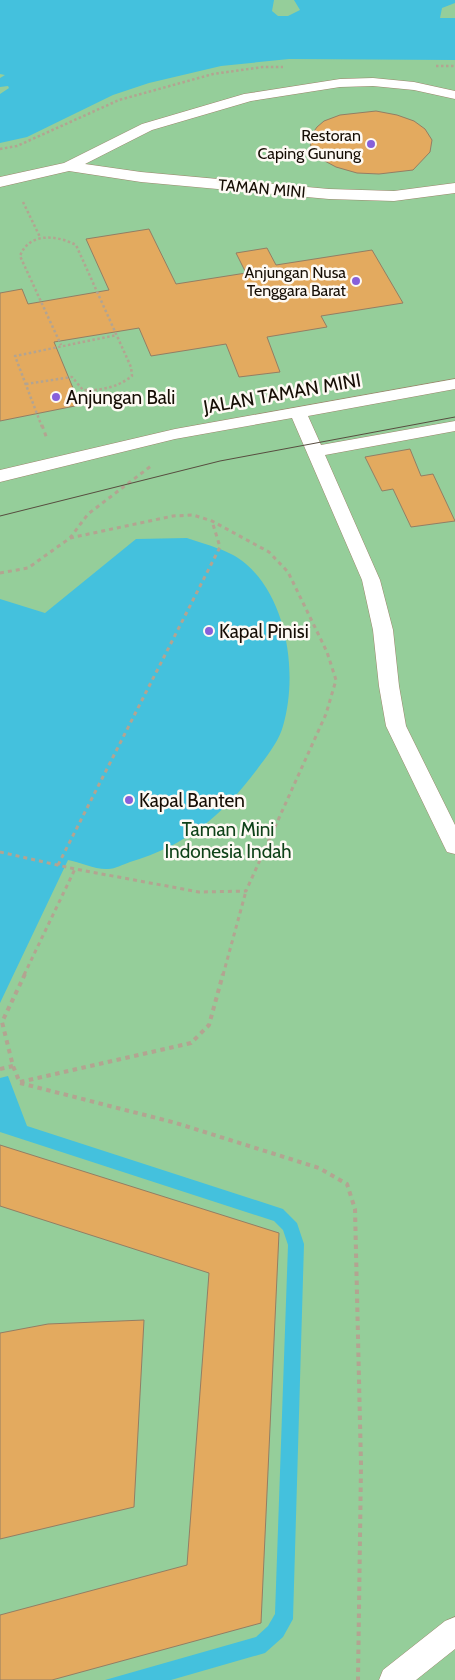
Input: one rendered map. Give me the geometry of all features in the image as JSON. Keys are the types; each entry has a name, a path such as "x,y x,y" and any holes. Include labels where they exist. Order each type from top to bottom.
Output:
{"lane":[{"path":"6,181 69,166 147,127 249,97 340,83 373,82 414,86 455,95"},
{"name":"TAMAN MINI","path":"69,166 141,177 329,194 394,196 455,188"},
{"name":"JALAN TAMAN MINI","path":"0,476 175,434 455,384"},
{"path":"298,411 371,580 383,630 389,686 396,726 455,846"},
{"path":"315,451 455,426"},
{"path":"393,1680 455,1631"}],"path":[{"path":"6,181 40,237"},
{"path":"26,384 72,377 83,390 89,391 125,382 132,376 131,367 76,245 70,241 40,237 32,240 20,250 20,256 61,345"},
{"path":"55,462 15,356 117,335"},
{"path":"0,573 28,568 70,538 88,514 169,453 175,434"},
{"path":"20,1083 191,1043 209,1025 246,892 326,714 336,680 327,652 288,572 269,552 212,522 193,515 173,516 70,538"},
{"path":"58,865 220,547 212,522"},
{"path":"0,852 74,869 199,892 246,892"},
{"path":"20,1083 13,1066 2,1022 74,869"},
{"path":"0,1069 13,1066"},
{"path":"20,1083 185,1126 319,1168 347,1184 355,1209 361,1465 358,1680"}],"green space":[{"name":"Taman Mini Indonesia Indah","path":"0,0 455,0 455,1680 0,1680"}],"water":[{"path":"0,0 274,0 272,11 278,16 288,16 300,10 294,0 455,0 455,3 442,8 440,18 455,18 455,60 289,59 221,66 149,83 113,95 27,137 0,143 0,94 9,88 8,86 0,87 0,78 5,75 0,74"},
{"path":"187,538 226,551 240,559 260,579 272,597 286,639 289,662 287,706 281,732 276,743 245,785 217,814 186,837 169,847 111,869 98,868 68,860 0,1003 0,599 45,613 136,539"},
{"path":"8,1076 27,1126 283,1209 297,1223 304,1244 293,1619 283,1637 265,1653 171,1680 105,1680 256,1637 268,1626 275,1614 288,1245 283,1230 274,1221 0,1132 0,1078"}],"building":[{"name":"Restoran Caping Gunung","path":"376,111 414,121 425,129 432,140 430,152 413,170 379,174 357,173 336,167 321,159 311,148 310,137 324,121 340,115"},
{"path":"149,229 176,284 246,273 236,253 267,248 276,265 372,250 403,303 321,316 327,327 267,337 280,372 239,377 226,344 151,356 139,328 54,342 80,405 0,421 0,293 22,289 28,304 109,290 86,239"},
{"path":"410,449 421,476 433,474 455,521 411,527 393,489 382,491 365,457"},
{"path":"0,1145 279,1233 261,1623 52,1680 0,1680 0,1615 187,1565 209,1273 0,1206"},
{"path":"144,1320 134,1507 0,1539 0,1333 48,1324"}],"tram line":[{"path":"0,516 220,461 455,417"}],"place":[{"name":"Restoran Caping Gunung","path":"371,144"},
{"name":"Anjungan Nusa Tenggara Barat","path":"356,281"},
{"name":"Anjungan Bali","path":"56,397"},
{"name":"Kapal Pinisi","path":"209,631"},
{"name":"Kapal Banten","path":"129,800"}]}
